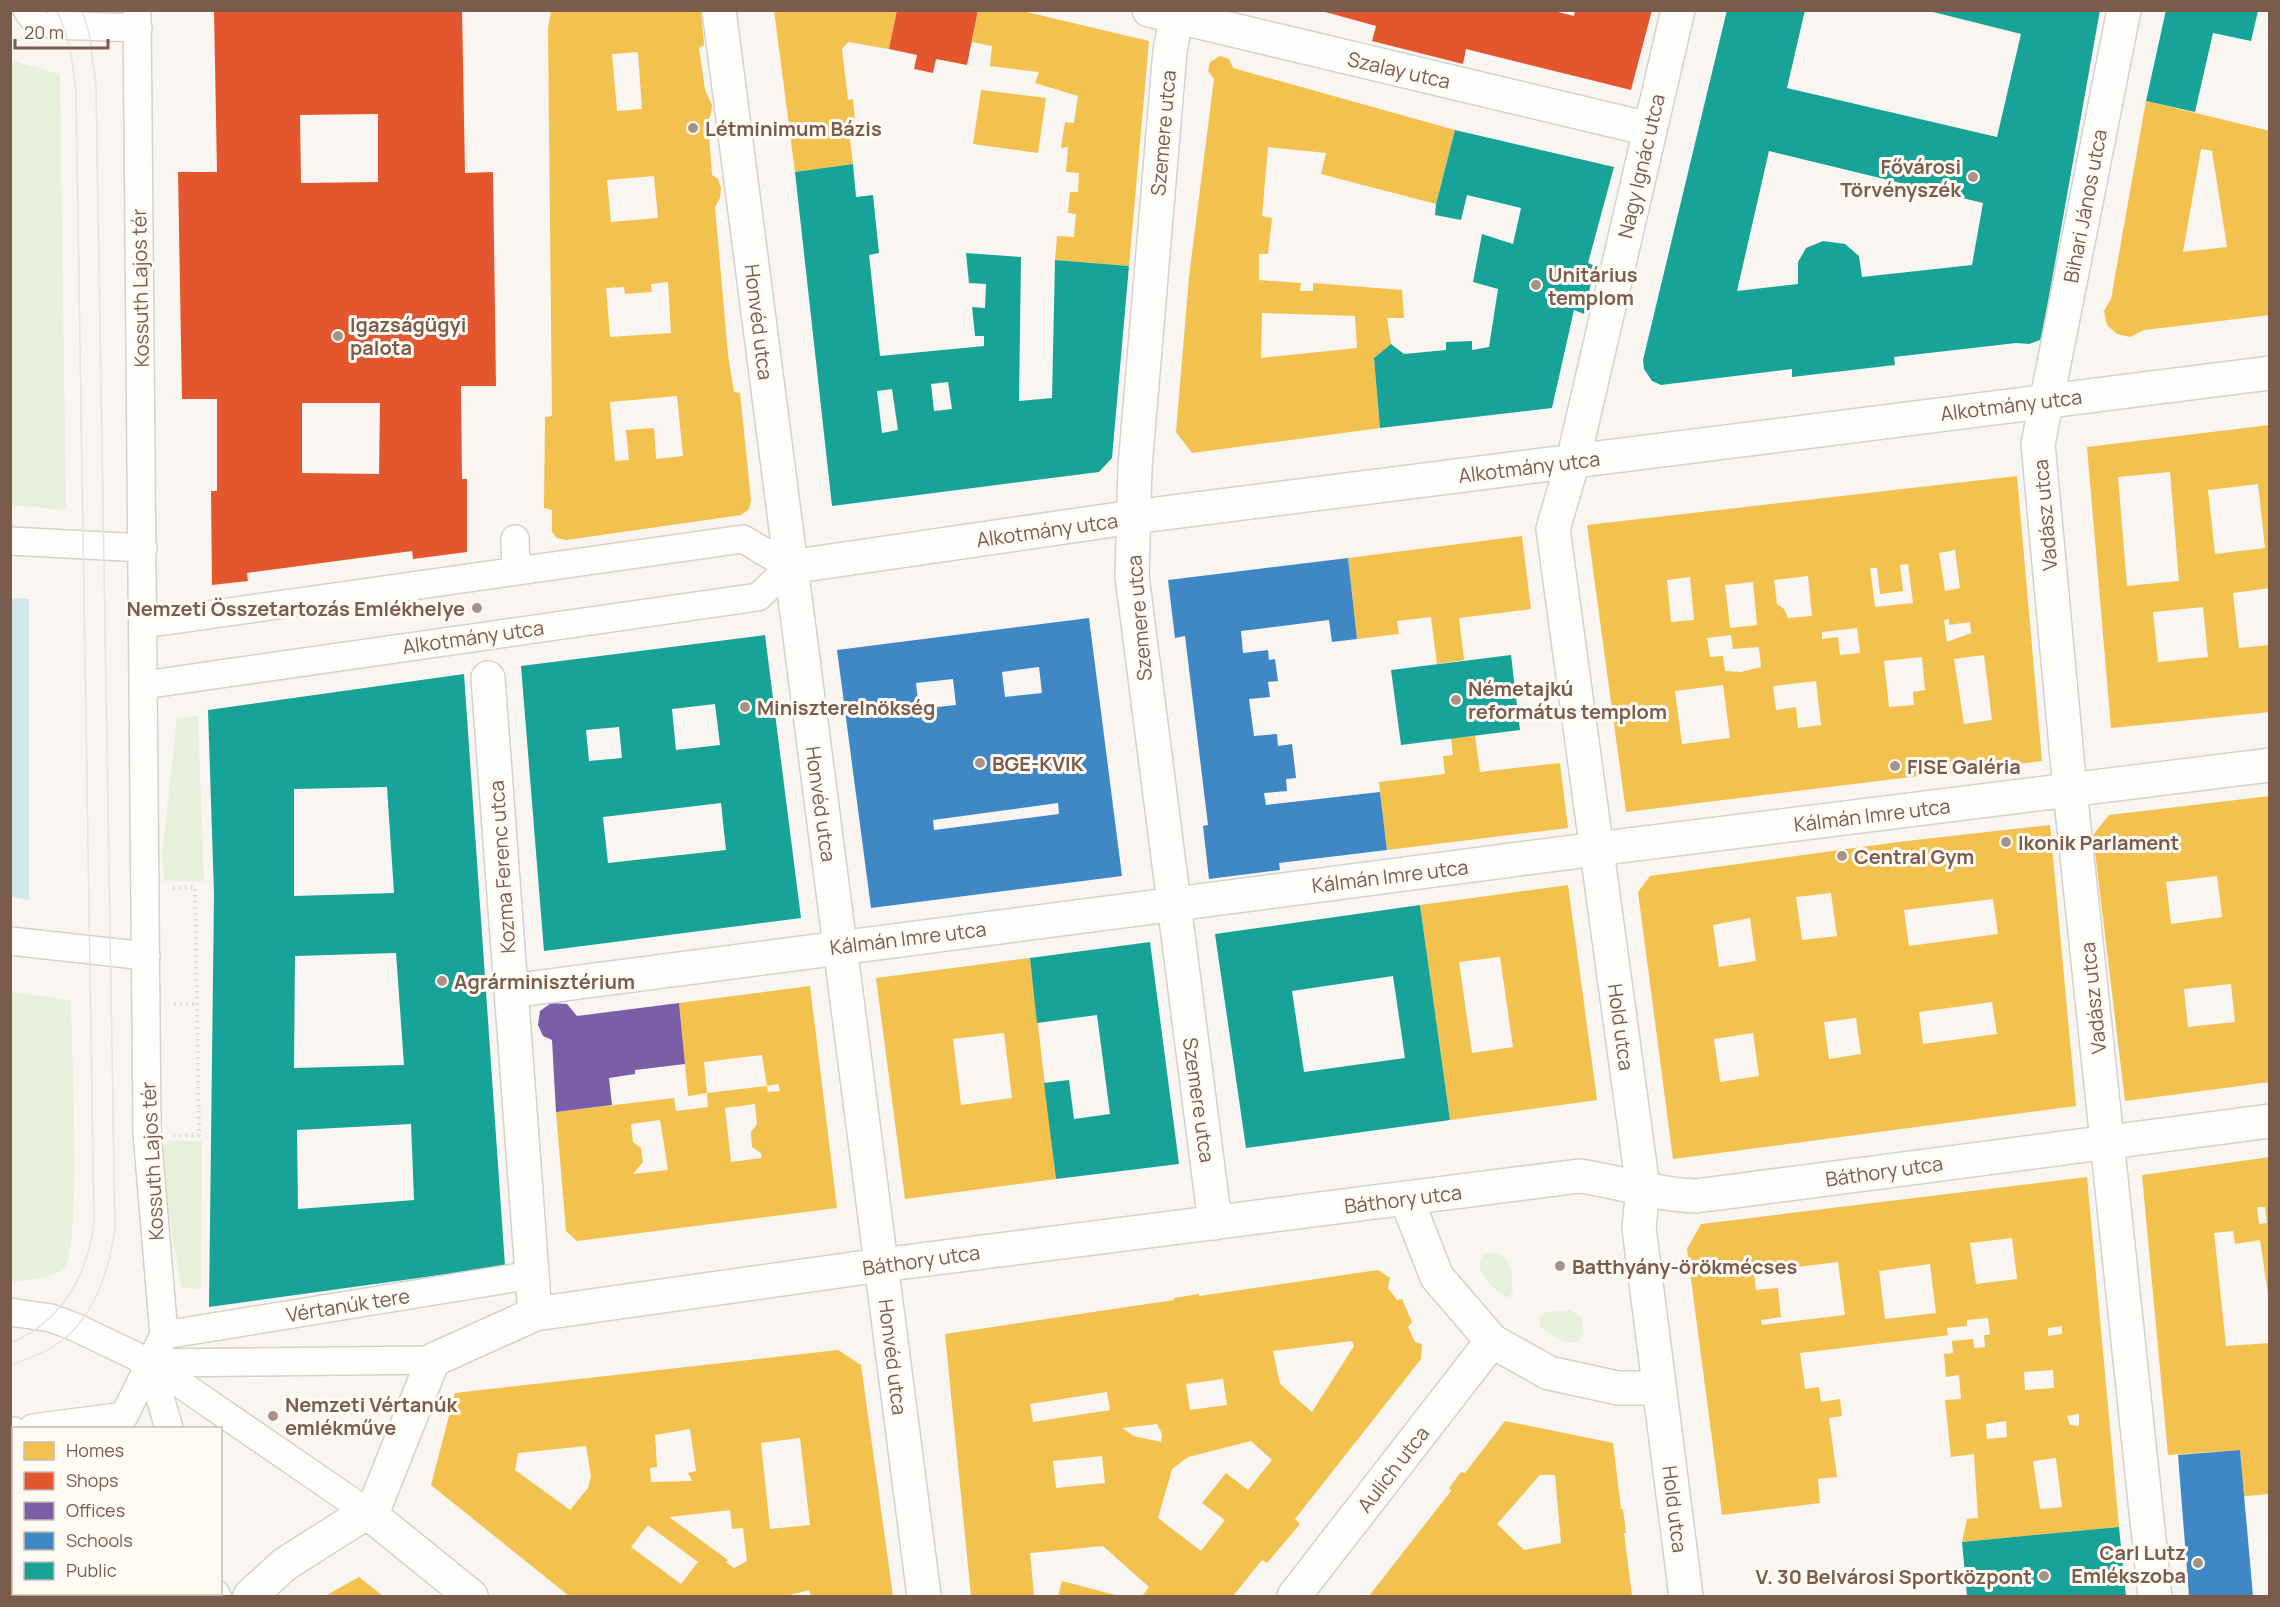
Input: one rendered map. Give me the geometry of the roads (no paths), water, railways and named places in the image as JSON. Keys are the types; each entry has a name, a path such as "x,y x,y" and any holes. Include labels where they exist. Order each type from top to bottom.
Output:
{"street":[{"name":"Honvéd utca","path":"719,10 924,1596"},
{"name":"Nagy Ignác utca","path":"1573,461 1678,10"},
{"name":"Bihari János utca","path":"2046,401 2124,10"},
{"name":"Szalay utca","path":"1168,13 1649,129"},
{"name":"Szemere utca","path":"1168,13 1170,51 1135,467 1132,576 1172,904 1215,1223"},
{"name":"Kossuth Lajos tér","path":"40,20 138,20 147,1138 164,1335"},
{"name":"Alkotmány utca","path":"144,685 758,597 790,567 1133,517 2270,373"},
{"name":"Vadász utca","path":"2046,401 2038,444 2070,790 2155,1596"},
{"name":"Hold utca","path":"1573,461 1553,529 1643,1188 1639,1228 1686,1596"},
{"path":"515,539 516,571"},
{"path":"144,624 743,539 790,567"},
{"path":"10,541 143,548"},
{"name":"Kozma Ferenc utca","path":"485,635 535,1314"},
{"name":"Kálmán Imre utca","path":"511,991 1596,849 2270,765"},
{"path":"10,941 146,956"},
{"name":"Báthory utca","path":"535,1314 881,1265 1580,1176 1680,1196 1696,1196 2270,1121"},
{"path":"1406,1198 1437,1277 1492,1341 1549,1373 1618,1389 1659,1388"},
{"name":"Vértanúk tere","path":"164,1335 532,1275"},
{"path":"10,1312 51,1318 150,1363 367,1512 471,1596"},
{"path":"150,1363 433,1360 535,1314"},
{"path":"41,1427 124,1416 164,1335"},
{"name":"Aulich utca","path":"1294,1596 1492,1341"},
{"path":"250,1596 285,1564 367,1512 377,1501 433,1360"},
{"path":"150,1363 169,1427"}],"water":[{"path":"11,598 29,599 29,900 11,897"}],"tram line":[{"path":"10,1343 44,1323 69,1295 86,1260 94,1222 76,94 68,40 56,10"},
{"path":"10,1365 49,1349 68,1336 79,1324 97,1295 108,1262 115,1228 96,86 89,33 82,10"}],"place":[{"name":"Létminimum Bázis","path":"693,128"},
{"name":"Fővárosi Törvényszék","path":"1973,177"},
{"name":"Unitárius templom","path":"1536,285"},
{"name":"Igazságügyi palota","path":"338,336"},
{"name":"Nemzeti Összetartozás Emlékhelye","path":"477,608"},
{"name":"Németajkú református templom","path":"1456,700"},
{"name":"Miniszterelnökség","path":"745,707"},
{"name":"BGE-KVIK","path":"980,763"},
{"name":"FISE Galéria","path":"1895,766"},
{"name":"Ikonik Parlament","path":"2006,842"},
{"name":"Central Gym","path":"1842,856"},
{"name":"Agrárminisztérium","path":"442,981"},
{"name":"Batthyány-örökmécses","path":"1560,1266"},
{"name":"Nemzeti Vértanúk emlékműve","path":"273,1416"},
{"name":"Carl Lutz Emlékszoba","path":"2198,1563"},
{"name":"V. 30 Belvárosi Sportközpont","path":"2044,1576"}]}
